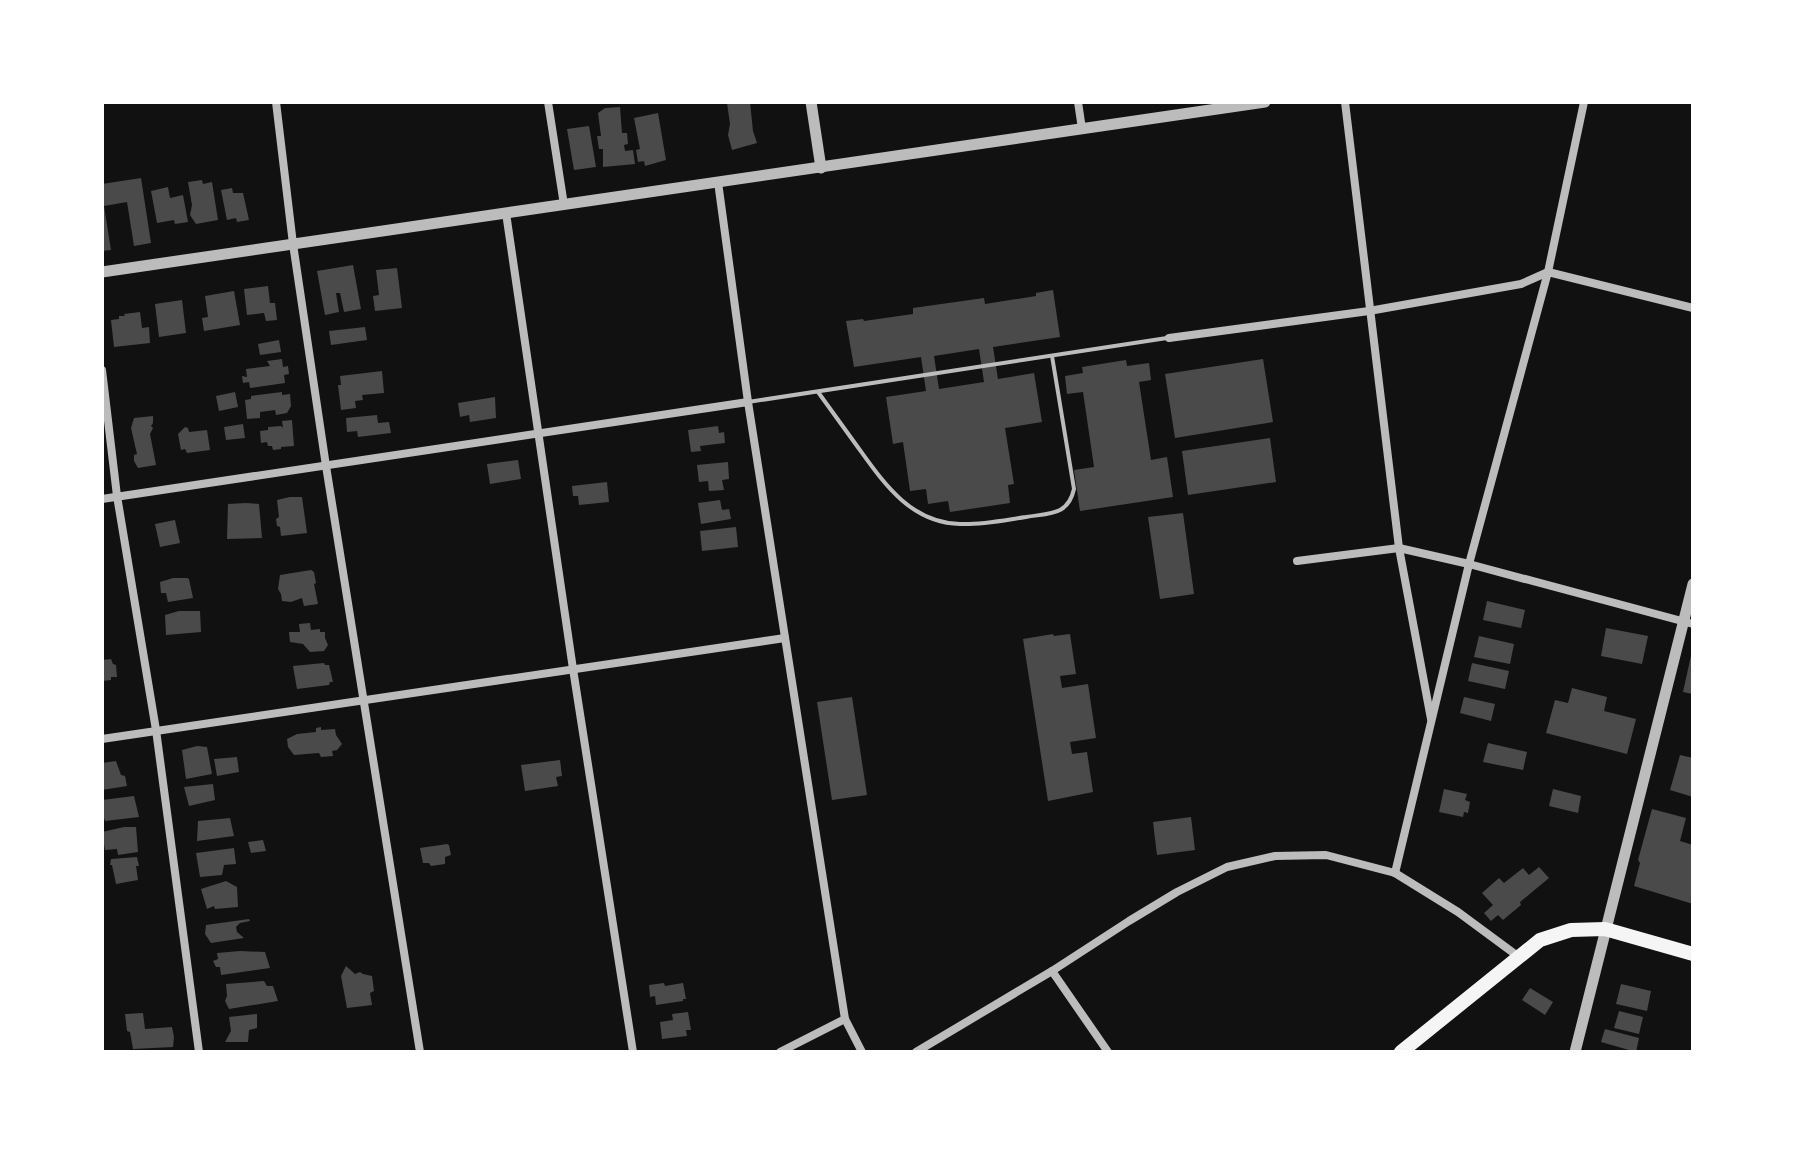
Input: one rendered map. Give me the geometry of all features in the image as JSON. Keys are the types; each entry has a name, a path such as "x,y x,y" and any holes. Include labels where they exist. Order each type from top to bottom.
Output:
{"main road":[{"path":"1401,1052 1540,940 1571,930 1605,929 1693,954"}],"street":[{"path":"276,102 293,244 326,466 420,1052"},
{"path":"548,102 564,205"},
{"path":"811,102 821,168"},
{"path":"1078,102 1082,129"},
{"path":"102,272 1265,102"},
{"path":"1345,102 1399,548 1431,723"},
{"path":"1395,873 1469,564 1548,272 1584,102"},
{"path":"718,182 748,402 845,1019 862,1052"},
{"path":"506,213 633,1052"},
{"path":"1169,338 1369,311 1521,284 1548,272 1693,308"},
{"path":"102,370 117,496 156,730 199,1052"},
{"path":"102,499 748,402"},
{"path":"1297,561 1399,548 1688,623"},
{"path":"1575,1052 1688,623 1693,584"},
{"path":"102,739 785,638"},
{"path":"916,1052 1177,892 1227,867 1275,856 1326,855 1395,873 1458,912 1519,957"},
{"path":"1052,971 1108,1052"},
{"path":"780,1052 845,1019"}],"lane":[{"path":"748,402 1169,338"},
{"path":"818,392 885,485 903,503 922,514 958,524 1050,513 1062,509 1071,500 1074,489 1052,356"}],"building":[{"path":"750,102 757,143 732,150 728,135 727,103"},
{"path":"620,107 622,133 627,133 625,151 633,150 635,164 603,167 603,149 599,149 597,136 601,136 598,113 605,108"},
{"path":"658,113 666,160 645,166 644,161 638,162 636,150 640,149 634,118"},
{"path":"589,126 596,167 574,170 567,129"},
{"path":"141,178 151,243 134,246 127,202 104,206 111,250 102,251 102,184"},
{"path":"202,180 203,184 212,182 218,220 196,224 190,215 192,205 188,182"},
{"path":"168,187 170,198 183,195 188,222 175,224 174,220 157,223 151,191"},
{"path":"232,188 233,193 243,193 249,220 227,220 221,190"},
{"path":"353,265 361,309 344,312 340,293 336,293 339,312 325,315 317,271"},
{"path":"397,268 402,308 375,311 373,296 379,295 376,270"},
{"path":"268,286 270,303 275,303 277,320 266,321 264,313 247,315 244,289"},
{"path":"1053,290 1060,337 993,347 998,379 1034,373 1042,422 1005,428 1014,484 1008,485 1010,503 950,512 948,501 928,504 926,489 910,491 903,442 893,444 886,397 926,391 921,357 854,367 846,321 913,314 913,308 984,298 985,304 1036,296 1036,293","holes":["979,349 984,382 939,389 934,356"]},
{"path":"234,291 240,325 204,331 202,318 208,317 205,296"},
{"path":"182,300 186,333 159,337 155,304"},
{"path":"140,312 142,328 149,327 150,343 114,347 111,320"},
{"path":"365,327 367,340 331,345 329,331"},
{"path":"279,340 281,352 260,355 258,344"},
{"path":"282,359 283,367 288,366 289,374 284,375 285,383 250,388 249,382 243,383 242,376 247,377 246,369 270,366 267,361"},
{"path":"1263,359 1273,422 1175,438 1165,374"},
{"path":"1126,360 1127,366 1149,363 1151,380 1139,382 1151,460 1167,457 1173,497 1080,511 1074,470 1094,467 1083,392 1067,394 1065,376 1083,373 1082,367"},
{"path":"382,371 384,393 362,395 363,400 355,401 356,408 341,410 340,376"},
{"path":"235,392 238,407 219,411 216,396"},
{"path":"282,392 282,395 290,394 291,406 287,413 276,415 275,410 260,412 260,418 247,419 245,400 251,399 251,396"},
{"path":"495,397 496,418 470,422 469,415 460,417 458,403"},
{"path":"377,415 378,423 389,422 391,433 358,437 357,431 347,432 346,418"},
{"path":"153,416 150,434 156,465 138,468 134,461 137,454 131,428 134,418"},
{"path":"292,420 294,446 273,450 267,442 261,443 260,431 268,430 268,427 283,428 282,421"},
{"path":"243,424 245,438 226,440 224,427"},
{"path":"718,426 719,433 724,432 725,443 700,446 701,451 691,452 688,430"},
{"path":"185,427 189,432 207,430 210,450 187,453 185,449 181,450 178,434"},
{"path":"1270,438 1276,482 1188,495 1182,451"},
{"path":"518,460 521,479 490,484 487,464"},
{"path":"728,462 729,479 722,480 724,490 709,491 708,481 699,482 697,465"},
{"path":"607,482 609,502 579,505 578,496 573,496 572,486"},
{"path":"302,497 307,533 281,536 276,519 279,517 277,500"},
{"path":"720,500 722,510 729,509 731,519 701,524 698,503"},
{"path":"228,504 259,504 262,538 227,539"},
{"path":"1183,513 1194,594 1160,599 1148,517"},
{"path":"175,520 180,543 160,547 155,524"},
{"path":"736,527 738,547 702,551 700,531"},
{"path":"314,572 318,604 304,606 302,598 282,601 278,589 280,575"},
{"path":"173,578 189,579 193,598 168,602 166,593 161,593 160,582"},
{"path":"1487,601 1525,610 1521,628 1483,620"},
{"path":"200,611 201,632 166,635 165,615"},
{"path":"310,623 311,630 325,632 328,645 324,651 310,652 303,644 290,642 289,632 300,632 299,624"},
{"path":"1606,628 1648,636 1642,664 1601,656"},
{"path":"1070,634 1076,674 1060,676 1062,688 1088,684 1096,738 1070,742 1072,754 1087,752 1093,792 1048,801 1023,639"},
{"path":"1479,636 1514,644 1510,664 1474,657"},
{"path":"1693,651 1693,694 1683,692"},
{"path":"111,659 116,665 117,677 102,681 102,660"},
{"path":"1472,663 1509,671 1505,689 1468,681"},
{"path":"329,665 333,682 297,689 293,666"},
{"path":"1572,688 1607,697 1604,711 1636,719 1627,754 1546,733 1555,700 1568,703"},
{"path":"852,697 867,795 832,800 817,702"},
{"path":"1464,697 1495,704 1491,721 1460,713"},
{"path":"321,727 321,730 335,729 342,744 332,751 333,756 321,757 319,753 294,755 287,739 297,734 316,732 316,728"},
{"path":"1488,743 1527,752 1523,770 1483,762"},
{"path":"207,747 212,774 186,779 182,750"},
{"path":"1680,755 1693,758 1693,797 1670,790"},
{"path":"237,757 239,772 217,776 214,759"},
{"path":"560,760 562,776 556,777 558,786 525,791 521,765"},
{"path":"116,761 127,786 102,790 102,763"},
{"path":"213,784 215,800 189,806 184,787"},
{"path":"1444,789 1467,794 1465,800 1470,802 1468,813 1464,812 1463,817 1439,812"},
{"path":"1553,789 1581,796 1578,813 1549,806"},
{"path":"134,796 139,817 105,821 102,800"},
{"path":"1652,809 1686,818 1680,841 1693,845 1693,904 1634,886"},
{"path":"1191,817 1195,850 1157,855 1153,822"},
{"path":"230,818 234,836 197,841 198,821"},
{"path":"136,827 138,852 118,855 117,849 105,850 102,832"},
{"path":"263,840 266,851 251,853 248,842"},
{"path":"447,844 451,855 445,857 445,864 431,866 423,863 420,848"},
{"path":"234,848 236,864 224,865 222,875 200,877 196,853"},
{"path":"137,857 138,880 116,884 111,859"},
{"path":"1539,867 1549,878 1503,920 1498,915 1491,921 1484,913 1493,905 1482,893 1499,878 1504,883 1523,868 1529,875"},
{"path":"226,881 237,887 238,907 215,909 214,906 207,909 201,889"},
{"path":"249,919 236,927 244,938 211,943 205,934 206,925"},
{"path":"265,952 270,968 221,975 220,967 216,967 213,961 218,959 217,953"},
{"path":"346,966 355,974 360,972 372,976 372,1005 347,1008 341,976"},
{"path":"264,981 267,986 273,986 278,1001 229,1009 225,1001 226,984"},
{"path":"664,983 665,986 683,983 686,999 656,1005 655,996 650,997 649,985"},
{"path":"1621,984 1651,991 1647,1011 1616,1004"},
{"path":"1530,988 1553,1002 1545,1015 1522,1000"},
{"path":"1619,1011 1643,1017 1639,1034 1614,1028"},
{"path":"688,1012 691,1030 686,1030 687,1036 662,1039 660,1022 673,1020 672,1014"},
{"path":"143,1013 145,1029 172,1027 173,1047 133,1049 125,1014"},
{"path":"257,1014 257,1028 249,1030 248,1042 225,1042 231,1031 229,1017"},
{"path":"1605,1029 1639,1038 1636,1052 1601,1042"}]}
